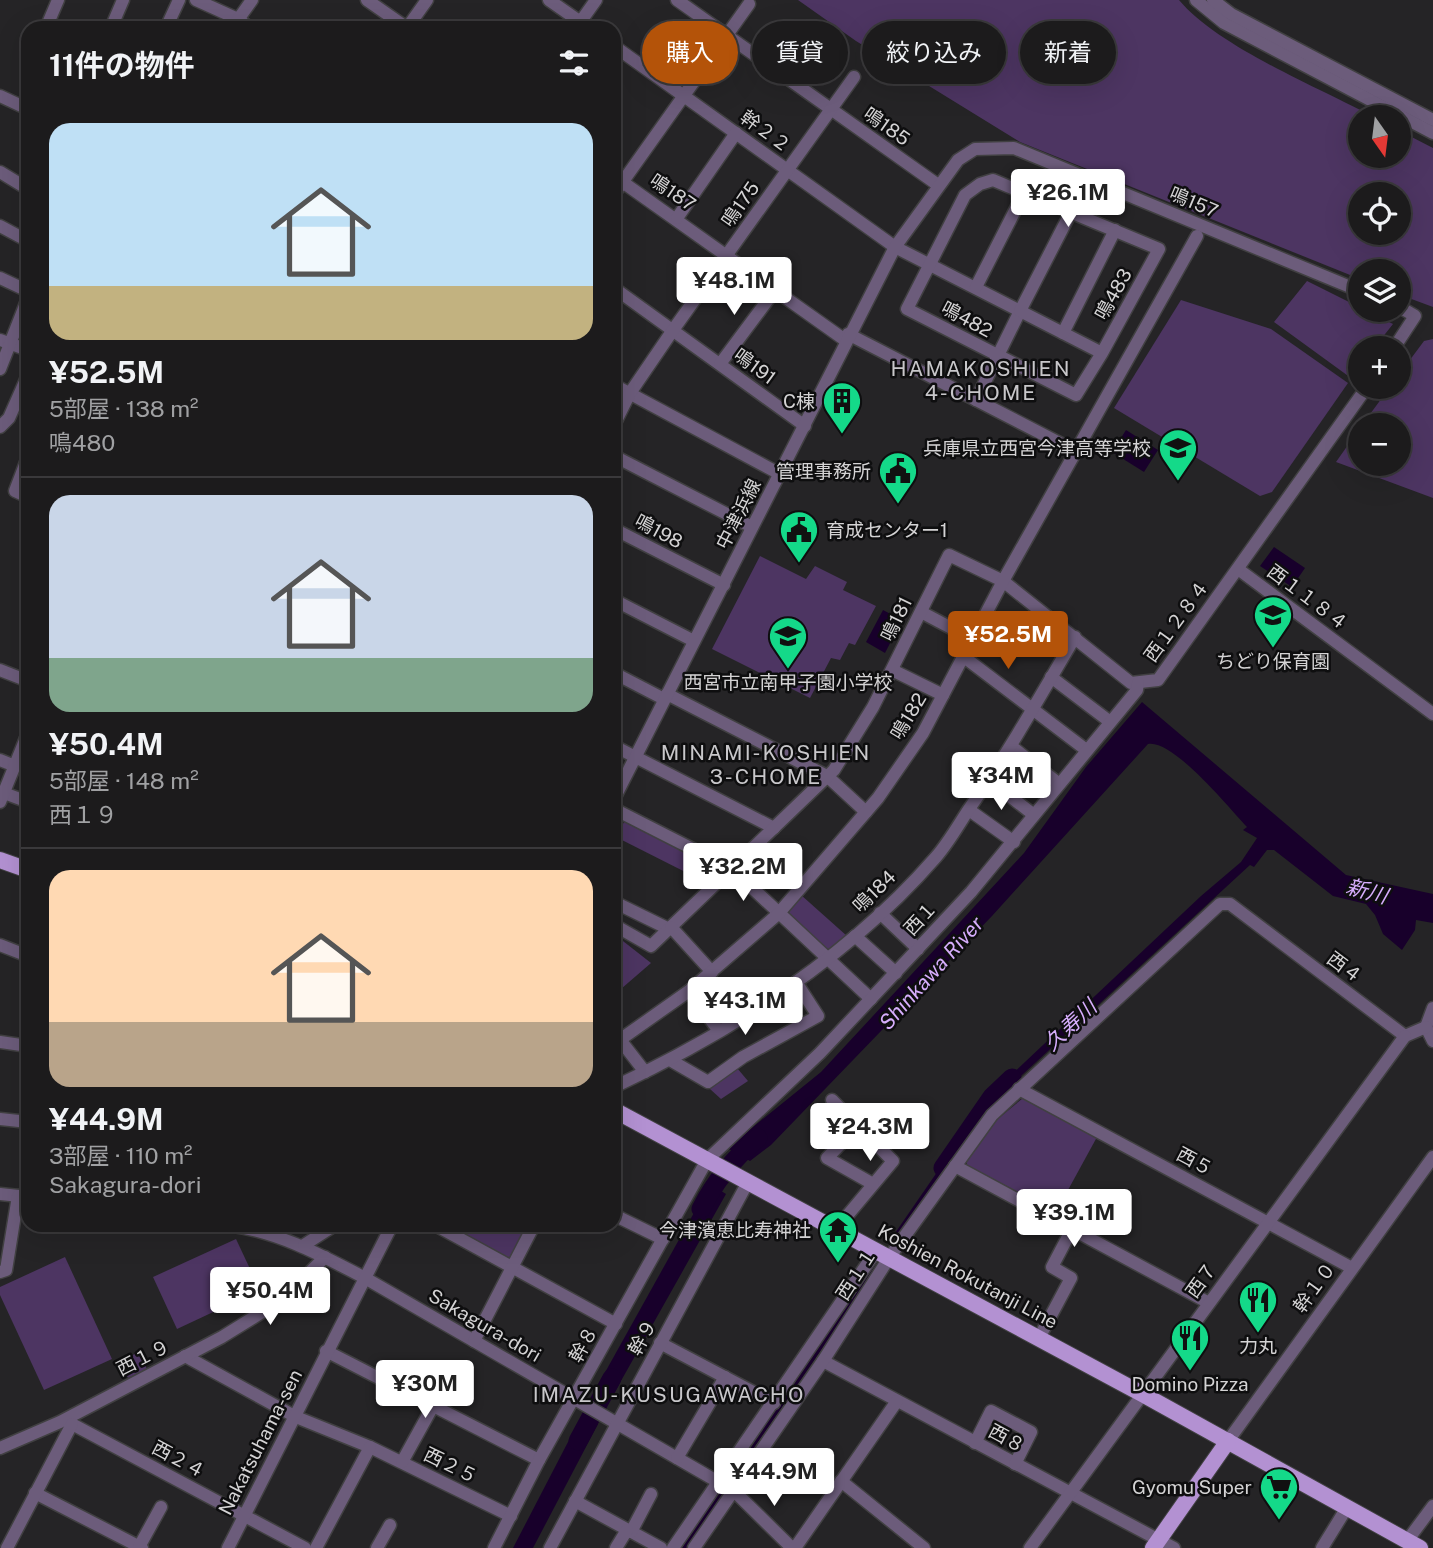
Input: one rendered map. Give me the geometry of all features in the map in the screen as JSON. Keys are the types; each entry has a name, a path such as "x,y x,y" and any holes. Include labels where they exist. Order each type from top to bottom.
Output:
{"main road":[{"path":"0,860 21,868"},
{"name":"Koshien Rokutanji Line","path":"621,1114 1144,1395 1346,1509 1413,1542 1433,1546"},
{"path":"1156,1544 1228,1441"},
{"name":"Koshien Rokutanji Line","path":"1228,1441 1259,1449 1413,1542"}],"street":[{"path":"49,21 58,0"},
{"path":"114,21 123,0"},
{"path":"169,21 179,0"},
{"path":"196,0 232,21"},
{"path":"236,21 251,0"},
{"path":"367,0 397,21"},
{"path":"412,21 427,0"},
{"path":"549,0 576,21"},
{"path":"585,21 596,0"},
{"name":"鳴185","path":"677,0 705,21"},
{"path":"1196,0 1224,23 1433,133"},
{"path":"1213,0 1231,13 1433,120"},
{"path":"737,21 750,4"},
{"name":"鳴185","path":"738,45 938,185"},
{"name":"幹２２","path":"621,51 895,247 976,287"},
{"name":"鳴175","path":"621,411 630,393 673,330 854,77"},
{"path":"621,176 692,84"},
{"path":"0,96 21,106"},
{"path":"677,218 736,133"},
{"name":"鳴157","path":"895,247 958,160 975,149 1014,148 1348,286"},
{"path":"0,172 21,186"},
{"name":"鳴187","path":"621,180 847,337 1077,452"},
{"name":"鳴483","path":"929,264 965,195 980,184 993,180 1159,249 1102,353"},
{"path":"976,287 1024,193"},
{"path":"976,400 1071,212"},
{"path":"0,226 21,237"},
{"path":"1063,333 1115,230"},
{"name":"鳴182","path":"621,1034 689,990 778,914 866,812 923,733 1003,581 1197,236"},
{"name":"中津浜線","path":"621,785 895,247"},
{"name":"鳴482","path":"929,264 908,309 1076,395 1102,353 976,287"},
{"path":"0,278 21,287"},
{"path":"720,364 776,289"},
{"name":"鳴191","path":"621,293 805,426"},
{"path":"0,369 5,342 21,311"},
{"path":"1402,336 1415,316 1411,314"},
{"path":"1110,340 1132,351"},
{"path":"621,388 780,474"},
{"path":"0,427 9,418 21,391"},
{"name":"西１１８４","path":"1358,399 1238,569 1433,714"},
{"path":"621,460 752,527"},
{"path":"21,475 15,491 21,494"},
{"name":"鳴198","path":"621,533 724,585"},
{"name":"鳴181","path":"621,930 646,947 651,946 827,776 860,728 949,555 1003,581"},
{"name":"西１２８４","path":"1138,683 1158,680 1238,569"},
{"path":"1003,581 1131,683 1138,683"},
{"path":"621,604 694,641"},
{"path":"921,612 974,640"},
{"name":"鳴184","path":"621,1084 670,1060 796,982 827,961 880,914 937,856 1011,746 1076,637"},
{"path":"964,657 1031,711 1085,749"},
{"path":"0,670 21,678"},
{"path":"892,670 943,695"},
{"path":"621,676 827,776 866,812"},
{"path":"1051,677 1109,722"},
{"name":"西１","path":"711,1162 871,999 1014,842 1085,749 1136,690 1138,683"},
{"path":"1011,746 1058,783"},
{"path":"621,750 774,828"},
{"path":"21,751 2,797 21,801"},
{"path":"0,760 15,766"},
{"path":"989,780 1034,815"},
{"path":"969,810 1014,842"},
{"path":"621,813 732,869 827,961 871,999"},
{"name":"西１１","path":"694,1548 726,1487 823,1361 883,1254 955,1166 992,1115 1220,904 1230,904"},
{"name":"西４","path":"1230,904 1405,1036"},
{"path":"621,905 670,928 712,972"},
{"path":"880,914 918,949"},
{"path":"855,936 895,973"},
{"path":"0,945 21,953"},
{"path":"670,1060 708,1082 743,1057 818,1016 796,982"},
{"path":"689,990 719,1031"},
{"path":"1405,1036 1426,1027 1433,1008"},
{"path":"1426,1027 1433,1041"},
{"name":"西７","path":"1030,1548 1405,1036"},
{"path":"621,1040 645,1072"},
{"path":"0,1042 21,1045"},
{"name":"西５","path":"1019,1089 1352,1268"},
{"path":"832,1100 893,1161 836,1229"},
{"path":"0,1119 21,1121"},
{"path":"858,1126 827,1158 873,1184"},
{"name":"幹１０","path":"1228,1441 1433,1157"},
{"name":"幹８","path":"494,1548 538,1460 578,1401 616,1324 663,1239 711,1162"},
{"path":"955,1166 1209,1303"},
{"name":"幹９","path":"550,1548 612,1420 660,1343 744,1180"},
{"path":"0,1194 21,1197"},
{"path":"3,1271 21,1204"},
{"path":"621,1218 663,1239"},
{"path":"1039,1338 1071,1278 1052,1267 1072,1229"},
{"name":"Sakagura-dori","path":"266,1232 304,1245 365,1278 726,1487 793,1548"},
{"path":"304,1245 324,1232"},
{"path":"365,1278 388,1232"},
{"path":"448,1232 616,1324"},
{"path":"474,1341 530,1232"},
{"path":"673,1548 726,1487 774,1403 883,1254"},
{"name":"西１９","path":"0,1448 72,1420 282,1299 325,1257"},
{"name":"Nakatsuhama-sen","path":"228,1548 365,1278"},
{"path":"660,1343 774,1403"},
{"path":"326,1351 538,1460"},
{"name":"西２５","path":"185,1356 296,1417 370,1447 511,1516"},
{"name":"西８","path":"823,1361 1071,1493 1156,1544 1174,1548"},
{"path":"677,1458 724,1377"},
{"path":"793,1548 897,1401"},
{"path":"402,1462 433,1406"},
{"path":"975,1443 991,1412 1031,1432 1015,1464"},
{"path":"6,1541 36,1493 72,1420"},
{"name":"西２４","path":"72,1420 305,1548"},
{"path":"316,1548 370,1447"},
{"path":"841,1481 924,1548"},
{"path":"36,1493 141,1547 160,1507"},
{"path":"616,1548 652,1494"},
{"path":"575,1501 662,1548"},
{"path":"1413,1542 1433,1506"},
{"path":"1322,1548 1346,1509"},
{"path":"377,1548 390,1525"}],"shaded area":[{"path":"798,0 1179,0 1196,17 1243,50 1350,105 1348,168 1411,168 1411,137 1433,148 1433,307 1411,299 1411,259 1348,259 1348,274 1020,142 926,84 1006,84 1006,21 862,21 862,45 848,35 848,21 828,21"},
{"path":"1307,281 1348,302 1348,322 1393,324 1384,336 1348,336 1348,376 1274,322"},
{"path":"1181,300 1271,329 1348,383 1272,492 1260,496 1114,408"},
{"path":"1433,339 1433,498 1374,476 1411,476 1411,413 1371,413 1381,399 1411,399 1411,358 1424,341"},
{"path":"1348,445 1348,466 1336,462"},
{"path":"760,556 806,579 815,566 847,582 843,590 876,606 855,645 849,643 840,660 831,658 810,698 712,649"},
{"path":"625,821 720,868 705,882 621,840 621,826"},
{"path":"801,895 847,936 827,951 788,917 788,911"},
{"path":"621,939 651,963 621,989"},
{"path":"737,1068 748,1081 721,1099 710,1089"},
{"path":"1023,1098 1097,1137 1056,1212 967,1165 967,1160 993,1123"},
{"path":"459,1232 524,1232 511,1259"},
{"path":"236,1239 260,1290 177,1329 153,1277"},
{"path":"65,1257 112,1359 44,1390 0,1295 0,1287"},
{"path":"139,1352 147,1369 128,1378 120,1361"}],"water":[{"path":"1126,430 1158,450 1144,472 1112,452"},
{"path":"1274,547 1305,568 1292,587 1260,566"},
{"path":"883,610 902,620 885,653 866,642"},
{"name":"新川","path":"1142,702 1346,875 1433,894 1433,923 1416,920 1415,930 1402,950 1383,934 1375,915 1366,904 1333,896 1274,850 1267,850 1254,867 1250,865 996,1099 991,1094 1201,896 1241,862 1257,838 1243,830 1247,827 1186,763 1159,745 1148,744 992,916 771,1145 750,1161 727,1148 821,1072 1024,853 1086,767"},
{"path":"955,1146 959,1149 895,1241 891,1239"},
{"path":"710,1184 726,1194 608,1404 593,1394"},
{"path":"875,1261 880,1264 735,1476 731,1474"},
{"path":"582,1415 598,1424 533,1548 513,1548"}],"waterway":[{"name":"久寿川","path":"943,1168 992,1097 1012,1078"},
{"name":"Shinkawa River","path":"701,1209 726,1170 758,1138"},
{"name":"Shinkawa River","path":"578,1441 612,1378"},
{"name":"久寿川","path":"683,1548 748,1453"}],"place":[{"name":"C棟","path":"842,435"},
{"name":"兵庫県立西宮今津高等学校","path":"1178,482"},
{"name":"管理事務所","path":"898,505"},
{"name":"育成センター1","path":"799,564"},
{"name":"ちどり保育園","path":"1273,649"},
{"name":"西宮市立南甲子園小学校","path":"788,670"},
{"name":"今津濱恵比寿神社","path":"838,1264"},
{"name":"力丸","path":"1258,1334"},
{"name":"Domino Pizza","path":"1190,1372"},
{"name":"Gyomu Super","path":"1279,1521"}],"district":[{"name":"HAMAKOSHIEN 4-CHOME","path":"981,380"},
{"name":"MINAMI-KOSHIEN 3-CHOME","path":"766,764"},
{"name":"IMAZU-KUSUGAWACHO","path":"669,1394"}]}
